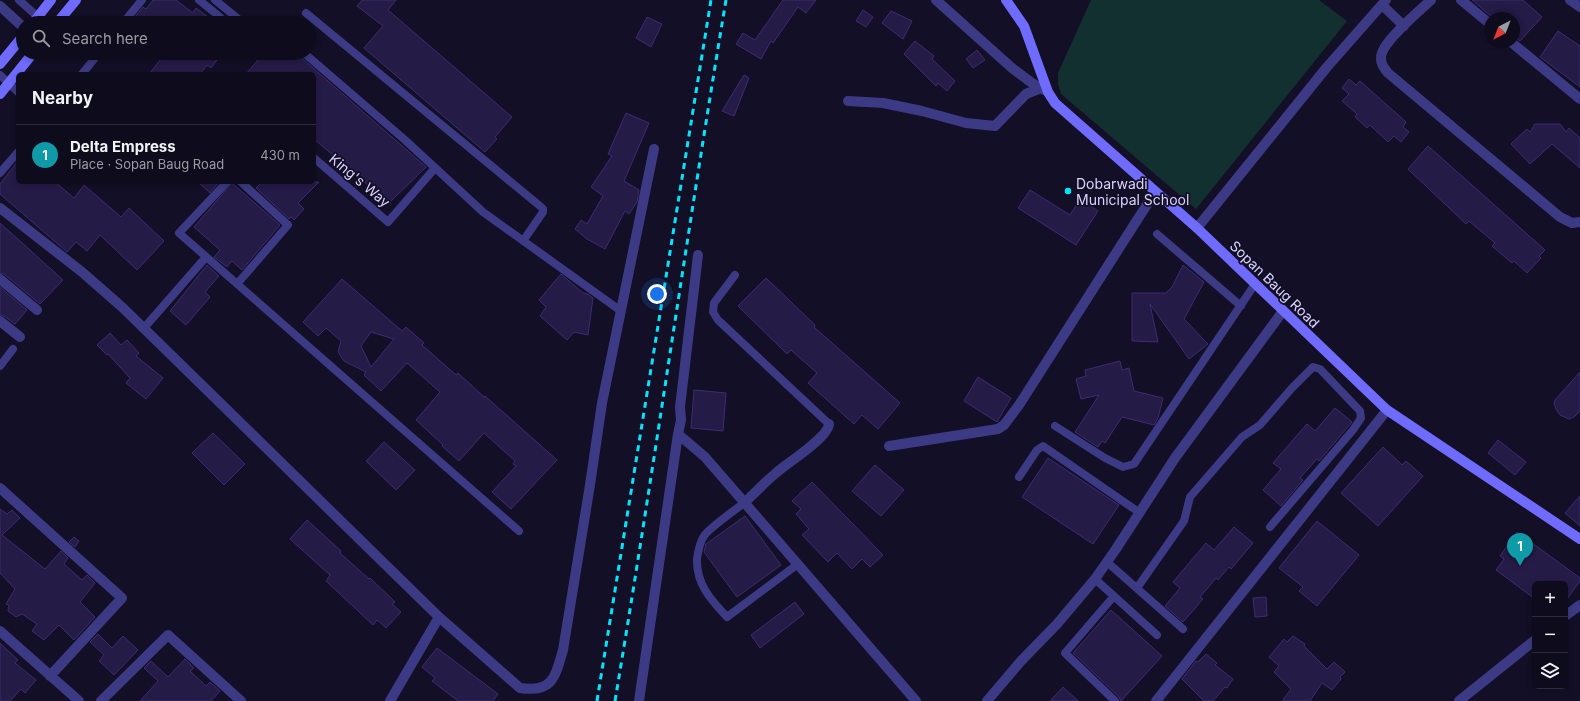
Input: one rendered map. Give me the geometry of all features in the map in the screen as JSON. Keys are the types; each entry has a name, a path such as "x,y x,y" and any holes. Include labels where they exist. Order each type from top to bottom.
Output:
{"street":[{"path":"38,16 51,0"},
{"path":"63,16 76,0"},
{"path":"936,0 1012,68 1044,90"},
{"name":"Sopan Baug Road","path":"1006,0 1024,26 1044,90 1055,103 1197,228 1387,410 1580,539"},
{"path":"1431,0 1387,44 1382,54 1382,66 1388,73 1560,218 1572,223 1580,222"},
{"path":"1461,0 1484,19"},
{"path":"1570,0 1580,7"},
{"path":"1197,228 1326,67 1384,3 1404,26"},
{"path":"0,6 16,21"},
{"path":"0,64 16,45"},
{"path":"1518,48 1580,99"},
{"path":"17,72 27,60"},
{"path":"0,94 16,73"},
{"path":"848,101 882,103 922,111 966,123 995,126 1026,94 1044,90"},
{"path":"0,208 82,272 144,328 439,617 520,688 534,690 548,684 556,673 563,650 602,403 654,149"},
{"path":"889,446 998,429 1004,425 1024,398 1155,192"},
{"path":"639,701 681,420 680,407 698,255"},
{"path":"0,279 37,310"},
{"path":"988,701 1021,661 1057,624 1107,562 1175,458 1283,311"},
{"path":"0,321 20,338"},
{"path":"1156,701 1387,410"},
{"path":"744,503 774,474 814,444 828,430 829,424"},
{"path":"678,434 705,458 916,701"},
{"path":"0,488 122,598 50,676"},
{"path":"1568,614 1580,605"},
{"path":"390,701 439,617"},
{"path":"0,631 79,701"},
{"path":"101,701 168,635 241,701"},
{"path":"0,636 71,701"},
{"path":"1459,701 1532,642"}],"lane":[{"path":"18,0 32,16"},
{"path":"129,16 142,0"},
{"path":"199,0 219,16"},
{"path":"215,0 235,16"},
{"path":"306,13 310,16"},
{"path":"316,21 543,209 543,212 523,241"},
{"path":"84,72 93,60"},
{"path":"312,60 405,140 483,212 621,311"},
{"path":"0,75 16,90"},
{"path":"0,174 16,154"},
{"name":"King's Way","path":"316,160 388,222 435,168"},
{"path":"225,184 179,233 519,531"},
{"path":"237,284 288,225 243,184"},
{"path":"1157,234 1241,306"},
{"path":"144,328 206,256"},
{"path":"735,275 714,303 713,312 718,320 829,424"},
{"path":"1055,426 1105,458 1123,467 1134,464 1255,284"},
{"path":"0,366 13,349"},
{"path":"1137,588 1184,521 1190,497 1242,437 1260,425 1292,388 1313,367 1320,369 1360,411 1361,418 1353,430 1270,527"},
{"path":"1019,477 1037,450 1043,446 1140,513"},
{"path":"744,503 704,535 698,552 697,570 702,587 714,603 727,617 798,564"},
{"path":"1107,562 1183,629"},
{"path":"1094,579 1157,635"},
{"path":"1114,596 1065,653 1115,701"}],"green space":[{"path":"1091,0 1319,0 1347,21 1196,209 1061,94 1058,84 1058,73"}],"building":[{"path":"153,0 176,0 193,13 196,8 207,16 136,16 143,7 146,9"},
{"path":"362,0 396,0 388,10 512,117 495,137 497,139 485,152 364,48 383,26 357,6"},
{"path":"783,0 816,0 806,13 798,7 773,43 771,41 761,59 736,44 743,33 755,40"},
{"path":"1472,0 1523,0 1542,17 1520,41 1520,12 1486,12"},
{"path":"863,10 873,17 866,27 856,21"},
{"path":"891,11 912,21 903,39 882,23"},
{"path":"647,17 662,24 651,47 636,38"},
{"path":"1558,31 1580,46 1580,87 1540,57"},
{"path":"915,41 934,56 932,59 955,81 947,91 938,83 936,86 904,54"},
{"path":"977,50 985,60 973,68 966,59"},
{"path":"160,60 217,60 211,68 207,65 202,72 151,72"},
{"path":"258,60 304,60 426,167 389,203 316,141 316,72 248,72"},
{"path":"744,75 749,78 734,116 722,111"},
{"path":"1349,79 1356,85 1360,81 1406,122 1403,127 1409,132 1401,142 1394,136 1388,142 1370,125 1367,128 1355,117 1357,114 1342,101 1349,94 1342,88"},
{"path":"626,113 649,123 624,181 639,190 637,202 629,214 625,211 605,249 587,239 575,229 581,220 587,224 603,196 591,187 612,156 608,154"},
{"path":"1535,124 1560,124 1566,132 1569,128 1580,138 1580,168 1552,144 1530,164 1511,144 1527,129 1530,132"},
{"path":"1428,146 1545,250 1539,256 1541,258 1527,273 1514,261 1512,263 1492,246 1495,243 1469,221 1466,224 1408,169"},
{"path":"16,164 16,184 57,184 74,198 84,185 121,217 129,208 164,241 137,270 100,235 87,251 76,242 67,252 0,194 0,184"},
{"path":"316,182 319,182 298,203 304,209 294,220 291,217 289,219 256,188 260,184 316,184"},
{"path":"200,184 217,184 210,193"},
{"path":"231,184 233,184 280,225 242,270 232,261 227,267 214,257 220,250 194,227"},
{"path":"1030,190 1070,215 1080,199 1098,211 1076,245 1018,208"},
{"path":"0,223 63,280 40,304 4,274 0,273"},
{"path":"207,265 219,276 205,292 210,297 186,325 170,311"},
{"path":"1183,265 1204,282 1184,319 1208,344 1189,359 1150,304 1158,342 1132,341 1132,293 1166,293 1172,287"},
{"path":"561,274 583,293 588,294 593,298 588,335 574,332 567,340 540,316 546,307 539,300"},
{"path":"766,278 815,325 814,327 900,403 878,429 862,415 854,424 808,383 817,373 791,350 787,354 738,306"},
{"path":"342,279 402,331 406,327 424,343 422,345 456,375 458,373 557,460 511,509 492,492 516,466 513,464 515,461 484,433 459,461 416,420 440,392 407,363 381,391 364,375 366,372 344,361 338,352 341,341 326,328 318,336 303,322","holes":["371,332 394,339 371,367 361,346"]},
{"path":"0,287 27,310 15,324 4,316 0,315"},
{"path":"110,333 121,345 127,340 139,353 136,356 163,378 146,399 126,383 130,378 108,354 107,355 97,345"},
{"path":"1120,361 1122,370 1129,368 1134,391 1163,398 1158,418 1154,425 1122,417 1105,443 1102,441 1098,447 1075,432 1099,395 1081,399 1076,379 1086,376 1085,370"},
{"path":"1580,372 1580,411 1574,417 1569,419 1560,415 1554,404 1555,400"},
{"path":"978,377 1011,398 997,422 964,401"},
{"path":"694,390 726,393 723,431 691,428"},
{"path":"1335,408 1352,422 1319,461 1317,459 1300,478 1303,480 1281,506 1263,490 1281,469 1273,463 1307,424 1315,431"},
{"path":"213,433 245,464 224,485 192,453"},
{"path":"1498,440 1526,462 1515,475 1488,453"},
{"path":"384,442 415,470 396,490 366,461"},
{"path":"1383,447 1402,465 1406,461 1423,476 1378,526 1341,493"},
{"path":"1048,458 1119,505 1093,544 1022,497"},
{"path":"875,465 904,490 881,516 852,491"},
{"path":"812,482 883,555 870,567 862,559 852,569 837,553 828,562 802,535 809,529 796,514 801,509 792,501"},
{"path":"1580,496 1580,526 1565,513"},
{"path":"0,509 7,514 12,510 20,518 2,535 45,569 61,551 68,558 64,564 82,580 87,575 95,583 80,602 95,617 74,640 59,625 44,640 32,631 37,624 22,614 16,617 8,611 9,605 6,604 15,589 0,573"},
{"path":"745,516 781,565 737,597 704,552 706,544"},
{"path":"307,520 341,551 340,553 369,579 370,578 395,602 392,604 401,612 386,628 377,620 373,625 326,581 330,575 290,539"},
{"path":"1317,521 1359,555 1317,606 1299,591 1303,587 1279,568"},
{"path":"1234,527 1253,543 1231,569 1229,567 1218,580 1216,578 1200,597 1203,599 1183,622 1165,606 1180,588 1173,582 1206,543 1214,550"},
{"path":"1517,532 1580,578 1580,581 1568,598 1568,581 1532,581 1532,597 1496,570 1504,559 1500,556"},
{"path":"74,537 79,541 75,547 69,542"},
{"path":"1266,597 1267,616 1255,617 1253,598"},
{"path":"795,602 804,614 760,648 751,635"},
{"path":"1111,610 1162,656 1121,701 1119,697 1073,653"},
{"path":"98,634 112,648 123,636 138,650 114,675 99,661 104,655 90,642"},
{"path":"1293,636 1305,644 1304,646 1327,669 1334,662 1345,672 1332,690 1322,683 1310,701 1282,701 1291,689 1274,672 1279,666 1269,657 1284,639 1287,642"},
{"path":"0,643 18,660 15,663 36,680 25,693 21,689 10,701 0,701"},
{"path":"437,648 498,694 493,701 458,701 432,681 435,678 422,667"},
{"path":"1206,654 1217,663 1215,665 1233,679 1227,688 1225,687 1213,701 1204,701 1182,679 1196,661 1198,662"},
{"path":"185,659 194,668 190,671 206,686 210,682 220,691 211,701 140,701 158,681 144,668 151,661 168,677"},
{"path":"1063,687 1078,701 1050,701"}],"railway":[{"path":"597,701 711,0"},
{"path":"615,701 726,0"}],"place":[{"name":"Dobarwadi Municipal School","path":"1068,191"},
{"name":"Delta Empress","path":"1520,566"}]}
